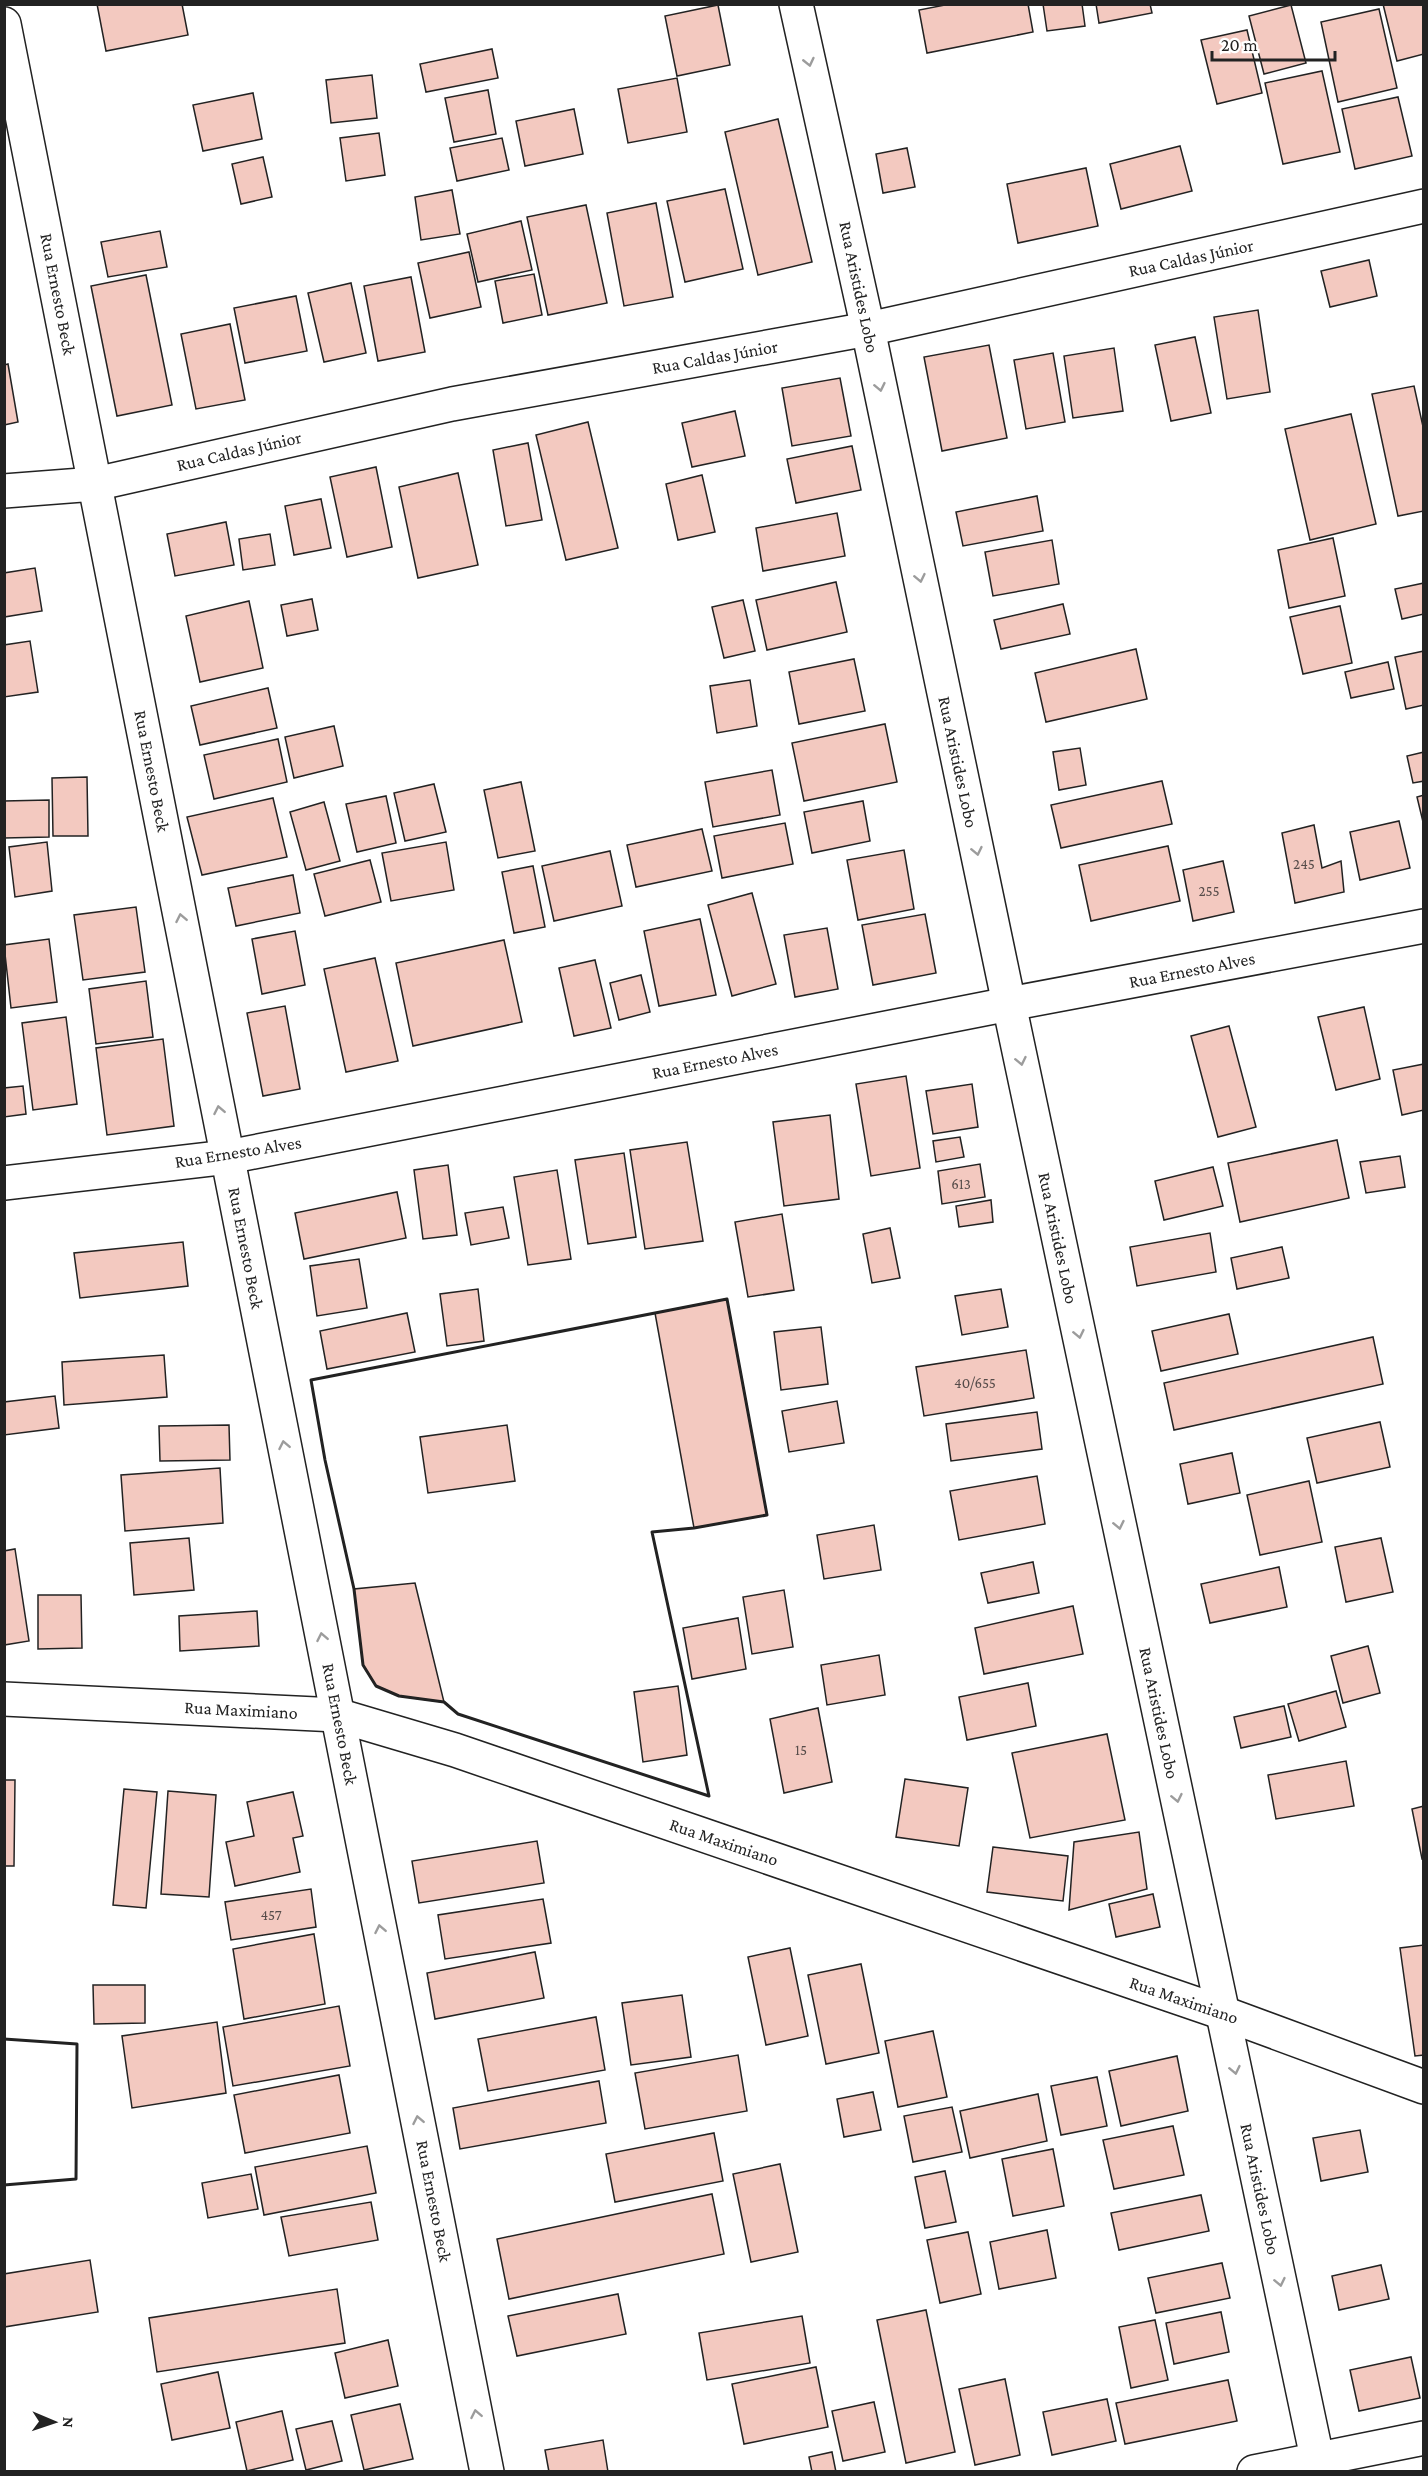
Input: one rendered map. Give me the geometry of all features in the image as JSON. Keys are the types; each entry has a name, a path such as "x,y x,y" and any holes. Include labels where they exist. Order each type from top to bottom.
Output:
{"street":[{"name":"Rua Aristides Lobo","path":"796,4 868,329 1319,2465"},
{"name":"Rua Ernesto Beck","path":"4,24 487,2472"},
{"name":"Rua Caldas Júnior","path":"4,491 95,484 452,404 868,329 1424,206"},
{"name":"Rua Ernesto Alves","path":"4,1183 228,1157 1009,1004 1424,926"},
{"name":"Rua Maximiano","path":"4,1699 337,1715 466,1754 1223,2013 1424,2087"},
{"path":"1254,2472 1319,2465 1424,2438"}],"building":[{"path":"97,4 182,4 188,35 106,51"},
{"path":"950,4 1028,4 1033,32 927,53 919,10"},
{"path":"1043,4 1082,4 1085,26 1047,31"},
{"path":"1096,4 1150,4 1152,13 1099,23"},
{"path":"1383,4 1424,4 1424,54 1397,61"},
{"path":"718,5 730,65 677,76 665,16"},
{"path":"1291,5 1306,63 1264,74 1249,16"},
{"path":"1379,9 1397,88 1338,102 1321,22"},
{"path":"1247,30 1262,93 1217,104 1201,40"},
{"path":"492,49 498,78 426,92 420,64"},
{"path":"1322,71 1340,152 1283,164 1265,83"},
{"path":"372,75 377,118 331,123 326,80"},
{"path":"677,78 687,132 628,143 618,89"},
{"path":"488,90 496,134 454,142 445,98"},
{"path":"253,93 262,139 203,151 193,105"},
{"path":"1398,97 1412,156 1355,169 1342,109"},
{"path":"574,109 583,154 525,166 516,121"},
{"path":"778,119 812,262 758,275 725,132"},
{"path":"379,133 385,175 346,181 340,138"},
{"path":"502,138 509,170 457,181 450,148"},
{"path":"1180,146 1192,191 1121,209 1110,164"},
{"path":"907,148 915,187 883,193 876,154"},
{"path":"263,157 272,197 241,204 232,164"},
{"path":"1086,168 1098,226 1018,243 1007,184"},
{"path":"725,189 743,269 685,282 667,201"},
{"path":"452,190 460,234 421,240 415,197"},
{"path":"656,203 673,297 624,306 607,213"},
{"path":"586,205 607,303 548,315 527,217"},
{"path":"521,221 532,270 478,282 467,234"},
{"path":"160,231 167,267 108,277 101,242"},
{"path":"469,252 481,307 430,318 418,263"},
{"path":"1369,260 1377,296 1330,307 1321,271"},
{"path":"534,274 542,315 503,323 495,281"},
{"path":"146,275 172,405 117,416 91,286"},
{"path":"411,277 425,352 378,361 364,286"},
{"path":"351,283 366,353 324,362 308,293"},
{"path":"296,296 307,351 245,363 234,308"},
{"path":"1258,310 1270,392 1227,399 1214,317"},
{"path":"230,324 245,400 196,409 181,334"},
{"path":"1195,337 1211,413 1171,421 1155,345"},
{"path":"989,345 1007,438 942,451 924,357"},
{"path":"1114,348 1123,411 1073,418 1064,356"},
{"path":"1053,353 1065,422 1026,429 1014,360"},
{"path":"8,364 18,422 4,425 4,365"},
{"path":"840,378 851,436 792,446 782,388"},
{"path":"1414,386 1424,431 1424,511 1398,516 1372,394"},
{"path":"735,411 745,456 692,467 682,423"},
{"path":"1351,414 1376,524 1310,540 1285,429"},
{"path":"588,422 618,548 566,560 536,435"},
{"path":"528,443 542,520 506,526 493,450"},
{"path":"852,446 861,490 796,503 787,459"},
{"path":"376,467 392,547 347,557 330,477"},
{"path":"458,473 478,565 418,578 399,487"},
{"path":"702,475 715,532 678,540 666,484"},
{"path":"1037,496 1043,531 963,546 956,512"},
{"path":"321,499 331,548 294,555 285,506"},
{"path":"837,513 845,556 763,571 756,528"},
{"path":"226,522 234,565 175,576 167,534"},
{"path":"270,534 275,565 243,570 239,539"},
{"path":"1333,538 1345,596 1289,608 1278,550"},
{"path":"1052,540 1059,584 993,596 985,552"},
{"path":"35,568 42,611 4,617 4,573"},
{"path":"836,582 847,632 767,650 756,600"},
{"path":"1424,583 1424,614 1402,619 1395,589"},
{"path":"312,599 318,630 287,636 281,605"},
{"path":"743,600 755,651 724,658 712,607"},
{"path":"249,601 263,668 200,682 186,616"},
{"path":"1063,604 1070,634 1001,649 994,620"},
{"path":"1340,606 1352,663 1303,674 1290,617"},
{"path":"30,641 38,692 4,697 4,645"},
{"path":"1136,649 1147,699 1046,722 1035,673"},
{"path":"1424,651 1424,705 1406,709 1395,657"},
{"path":"854,659 865,711 799,724 789,672"},
{"path":"1388,662 1394,689 1351,698 1345,672"},
{"path":"750,680 757,726 717,733 710,686"},
{"path":"268,688 277,728 200,745 191,706"},
{"path":"885,724 897,782 804,801 792,743"},
{"path":"334,726 343,766 294,778 285,737"},
{"path":"278,739 287,782 214,799 204,755"},
{"path":"1080,748 1086,785 1059,790 1053,752"},
{"path":"1424,752 1424,781 1413,783 1407,756"},
{"path":"772,770 780,815 713,827 705,782"},
{"path":"87,777 88,836 53,836 52,778"},
{"path":"1162,781 1172,824 1061,848 1051,805"},
{"path":"521,782 535,851 498,858 484,790"},
{"path":"434,784 446,832 405,841 394,793"},
{"path":"1424,795 1424,826 1417,797"},
{"path":"386,796 396,843 357,852 346,804"},
{"path":"273,798 287,857 202,875 187,817"},
{"path":"49,800 49,837 4,838 4,801"},
{"path":"863,801 870,841 812,853 804,812"},
{"path":"324,802 340,861 306,870 290,812"},
{"path":"1399,821 1410,868 1360,880 1350,832"},
{"path":"785,823 793,864 722,878 714,836"},
{"path":"1314,825 1322,868 1341,861 1344,892 1295,903 1282,833"},
{"path":"702,829 712,871 636,887 627,845"},
{"path":"47,842 52,891 15,897 9,847"},
{"path":"446,842 454,890 391,901 382,853"},
{"path":"1168,846 1180,901 1091,921 1079,865"},
{"path":"904,850 914,909 858,920 847,860"},
{"path":"610,851 622,906 554,921 542,866"},
{"path":"370,860 381,902 325,916 314,874"},
{"path":"1223,861 1234,912 1193,921 1183,870"},
{"path":"533,866 545,927 514,933 502,872"},
{"path":"293,875 300,913 236,926 228,888"},
{"path":"752,893 776,984 732,996 708,905"},
{"path":"136,907 145,972 83,980 74,915"},
{"path":"925,914 936,973 873,985 862,925"},
{"path":"700,919 716,995 659,1006 644,931"},
{"path":"827,928 838,989 795,997 784,935"},
{"path":"295,931 305,985 262,994 252,939"},
{"path":"49,939 57,1002 11,1008 4,945"},
{"path":"504,940 522,1022 413,1046 396,963"},
{"path":"375,958 398,1061 346,1072 324,969"},
{"path":"595,960 611,1028 574,1036 559,968"},
{"path":"641,975 650,1012 619,1020 610,983"},
{"path":"146,981 153,1037 96,1044 89,989"},
{"path":"285,1006 300,1089 263,1096 247,1013"},
{"path":"1364,1007 1380,1079 1336,1090 1318,1017"},
{"path":"66,1017 77,1104 33,1110 22,1023"},
{"path":"1229,1026 1256,1127 1218,1137 1191,1036"},
{"path":"163,1039 174,1126 107,1135 96,1048"},
{"path":"1424,1064 1424,1110 1402,1115 1393,1070"},
{"path":"906,1076 920,1168 871,1176 856,1084"},
{"path":"972,1084 978,1127 933,1134 926,1091"},
{"path":"23,1086 26,1114 4,1117 4,1088"},
{"path":"830,1115 839,1199 784,1206 773,1122"},
{"path":"960,1137 964,1157 936,1162 933,1141"},
{"path":"1337,1140 1349,1198 1240,1222 1228,1163"},
{"path":"687,1142 703,1241 645,1249 630,1150"},
{"path":"624,1153 636,1237 588,1244 575,1160"},
{"path":"1400,1156 1405,1187 1366,1193 1360,1162"},
{"path":"980,1164 985,1197 942,1204 938,1171"},
{"path":"448,1165 457,1235 423,1239 414,1170"},
{"path":"1213,1167 1223,1206 1164,1220 1155,1181"},
{"path":"557,1170 571,1259 528,1265 514,1177"},
{"path":"397,1192 406,1238 304,1259 295,1213"},
{"path":"991,1200 993,1222 959,1227 956,1206"},
{"path":"503,1207 509,1238 471,1245 465,1213"},
{"path":"782,1214 794,1290 748,1297 735,1222"},
{"path":"890,1228 900,1278 872,1283 863,1234"},
{"path":"1210,1233 1216,1272 1137,1286 1130,1247"},
{"path":"183,1242 188,1286 80,1298 74,1253"},
{"path":"1282,1247 1289,1278 1237,1289 1231,1258"},
{"path":"359,1259 367,1308 317,1316 310,1266"},
{"path":"478,1289 484,1341 447,1346 440,1294"},
{"path":"1001,1289 1008,1327 962,1335 955,1296"},
{"path":"727,1299 767,1515 694,1528 655,1313"},
{"path":"407,1313 415,1352 327,1369 320,1331"},
{"path":"1229,1314 1238,1354 1161,1371 1152,1331"},
{"path":"821,1327 828,1384 781,1390 774,1332"},
{"path":"1373,1337 1383,1384 1174,1430 1164,1383"},
{"path":"1026,1350 1034,1398 924,1416 916,1367"},
{"path":"164,1355 167,1397 64,1405 62,1362"},
{"path":"55,1396 59,1428 4,1435 4,1402"},
{"path":"837,1401 844,1443 789,1452 782,1411"},
{"path":"1037,1412 1042,1449 951,1461 946,1424"},
{"path":"1380,1422 1390,1467 1317,1483 1307,1438"},
{"path":"229,1425 230,1460 160,1461 159,1426"},
{"path":"507,1425 515,1481 428,1493 420,1437"},
{"path":"1232,1453 1240,1493 1188,1504 1180,1464"},
{"path":"220,1468 223,1523 125,1531 121,1475"},
{"path":"1037,1476 1045,1524 959,1540 950,1491"},
{"path":"1309,1481 1322,1542 1260,1555 1247,1495"},
{"path":"874,1525 881,1570 824,1579 817,1535"},
{"path":"189,1538 194,1590 134,1595 130,1543"},
{"path":"1381,1538 1393,1592 1346,1602 1335,1547"},
{"path":"15,1549 29,1641 4,1645 4,1551"},
{"path":"1033,1562 1039,1593 988,1603 981,1573"},
{"path":"1279,1567 1287,1607 1210,1623 1201,1584"},
{"path":"415,1583 444,1702 399,1696 376,1686 363,1665 354,1589"},
{"path":"784,1590 793,1647 752,1654 743,1597"},
{"path":"38,1595 81,1595 82,1648 38,1649"},
{"path":"1073,1606 1083,1654 984,1674 975,1628"},
{"path":"257,1611 259,1646 180,1651 179,1616"},
{"path":"738,1618 746,1669 692,1679 683,1628"},
{"path":"1368,1646 1380,1693 1343,1703 1331,1656"},
{"path":"879,1655 885,1695 827,1705 821,1665"},
{"path":"1028,1683 1036,1726 967,1740 959,1697"},
{"path":"678,1686 687,1755 643,1762 634,1692"},
{"path":"1336,1691 1346,1727 1299,1741 1288,1704"},
{"path":"1284,1706 1291,1737 1241,1748 1234,1717"},
{"path":"818,1708 832,1782 784,1793 770,1719"},
{"path":"1107,1734 1125,1820 1030,1838 1012,1753"},
{"path":"1346,1761 1354,1806 1276,1819 1268,1775"},
{"path":"905,1779 968,1788 959,1846 896,1837"},
{"path":"4,1780 15,1780 14,1866 4,1866"},
{"path":"124,1789 157,1792 146,1908 113,1905"},
{"path":"168,1791 216,1795 209,1897 161,1894"},
{"path":"293,1792 303,1836 293,1838 300,1872 235,1886 226,1842 254,1836 247,1802"},
{"path":"1424,1806 1424,1858 1422,1859 1412,1809"},
{"path":"1139,1832 1147,1889 1069,1910 1074,1842"},
{"path":"537,1841 544,1883 419,1903 412,1861"},
{"path":"993,1847 1068,1856 1063,1901 987,1892"},
{"path":"311,1889 316,1927 231,1940 225,1902"},
{"path":"1153,1894 1160,1927 1116,1937 1109,1904"},
{"path":"543,1899 551,1943 445,1959 438,1915"},
{"path":"314,1934 325,2004 244,2019 233,1949"},
{"path":"1424,1945 1424,2055 1415,2056 1400,1948"},
{"path":"790,1948 808,2036 766,2045 748,1957"},
{"path":"535,1952 544,1998 435,2019 427,1973"},
{"path":"861,1964 879,2053 826,2064 808,1975"},
{"path":"93,1985 145,1985 145,2023 94,2024"},
{"path":"682,1995 691,2057 631,2065 622,2003"},
{"path":"339,2006 350,2066 233,2086 223,2027"},
{"path":"596,2017 605,2070 488,2091 478,2039"},
{"path":"217,2022 226,2093 132,2108 122,2036"},
{"path":"933,2031 947,2097 898,2107 885,2041"},
{"path":"738,2055 747,2111 645,2129 635,2073"},
{"path":"1177,2056 1188,2111 1121,2126 1109,2071"},
{"path":"339,2075 350,2133 245,2153 234,2095"},
{"path":"1097,2077 1107,2126 1061,2135 1051,2086"},
{"path":"599,2081 606,2123 460,2149 453,2108"},
{"path":"873,2092 881,2130 844,2137 837,2099"},
{"path":"1038,2094 1047,2141 970,2158 960,2111"},
{"path":"952,2107 962,2152 913,2162 904,2116"},
{"path":"1173,2126 1184,2175 1114,2189 1103,2140"},
{"path":"1360,2130 1368,2172 1321,2181 1313,2138"},
{"path":"714,2133 723,2181 615,2202 606,2154"},
{"path":"367,2146 376,2193 264,2215 255,2167"},
{"path":"1053,2149 1064,2206 1013,2216 1002,2159"},
{"path":"780,2164 798,2252 751,2262 733,2174"},
{"path":"945,2171 956,2222 925,2228 915,2177"},
{"path":"251,2174 258,2209 208,2218 202,2183"},
{"path":"712,2194 724,2254 509,2299 497,2239"},
{"path":"1201,2195 1209,2231 1119,2250 1111,2213"},
{"path":"371,2202 378,2240 289,2256 281,2217"},
{"path":"1047,2230 1056,2278 999,2289 990,2242"},
{"path":"968,2232 981,2294 940,2303 927,2240"},
{"path":"90,2260 98,2312 4,2327 4,2274"},
{"path":"1222,2263 1230,2298 1156,2313 1148,2278"},
{"path":"1381,2265 1389,2299 1339,2310 1332,2276"},
{"path":"337,2289 345,2343 157,2372 149,2318"},
{"path":"618,2294 626,2334 517,2356 508,2316"},
{"path":"926,2310 955,2452 906,2463 877,2320"},
{"path":"1221,2312 1229,2352 1174,2364 1166,2323"},
{"path":"802,2316 810,2363 707,2380 699,2333"},
{"path":"1155,2320 1168,2380 1131,2388 1119,2327"},
{"path":"388,2340 398,2386 345,2398 335,2353"},
{"path":"1411,2357 1420,2398 1359,2411 1350,2370"},
{"path":"816,2367 828,2427 744,2444 732,2384"},
{"path":"218,2372 230,2428 172,2440 161,2384"},
{"path":"1005,2379 1020,2455 975,2465 959,2389"},
{"path":"1228,2380 1237,2421 1125,2444 1116,2403"},
{"path":"1107,2399 1116,2441 1052,2455 1043,2412"},
{"path":"874,2402 885,2452 843,2461 832,2411"},
{"path":"400,2404 413,2459 364,2470 351,2415"},
{"path":"282,2411 293,2460 247,2471 236,2422"},
{"path":"332,2421 342,2461 306,2470 296,2429"},
{"path":"603,2440 608,2472 549,2472 545,2450"},
{"path":"832,2452 836,2472 812,2472 809,2457"}],"wall":[{"path":"727,1299 767,1515 694,1528 652,1532 709,1796 458,1714 444,1702 399,1696 376,1686 363,1665 354,1589 325,1460 311,1380 727,1299"},
{"path":"4,2039 77,2044 76,2179 4,2185"}]}
